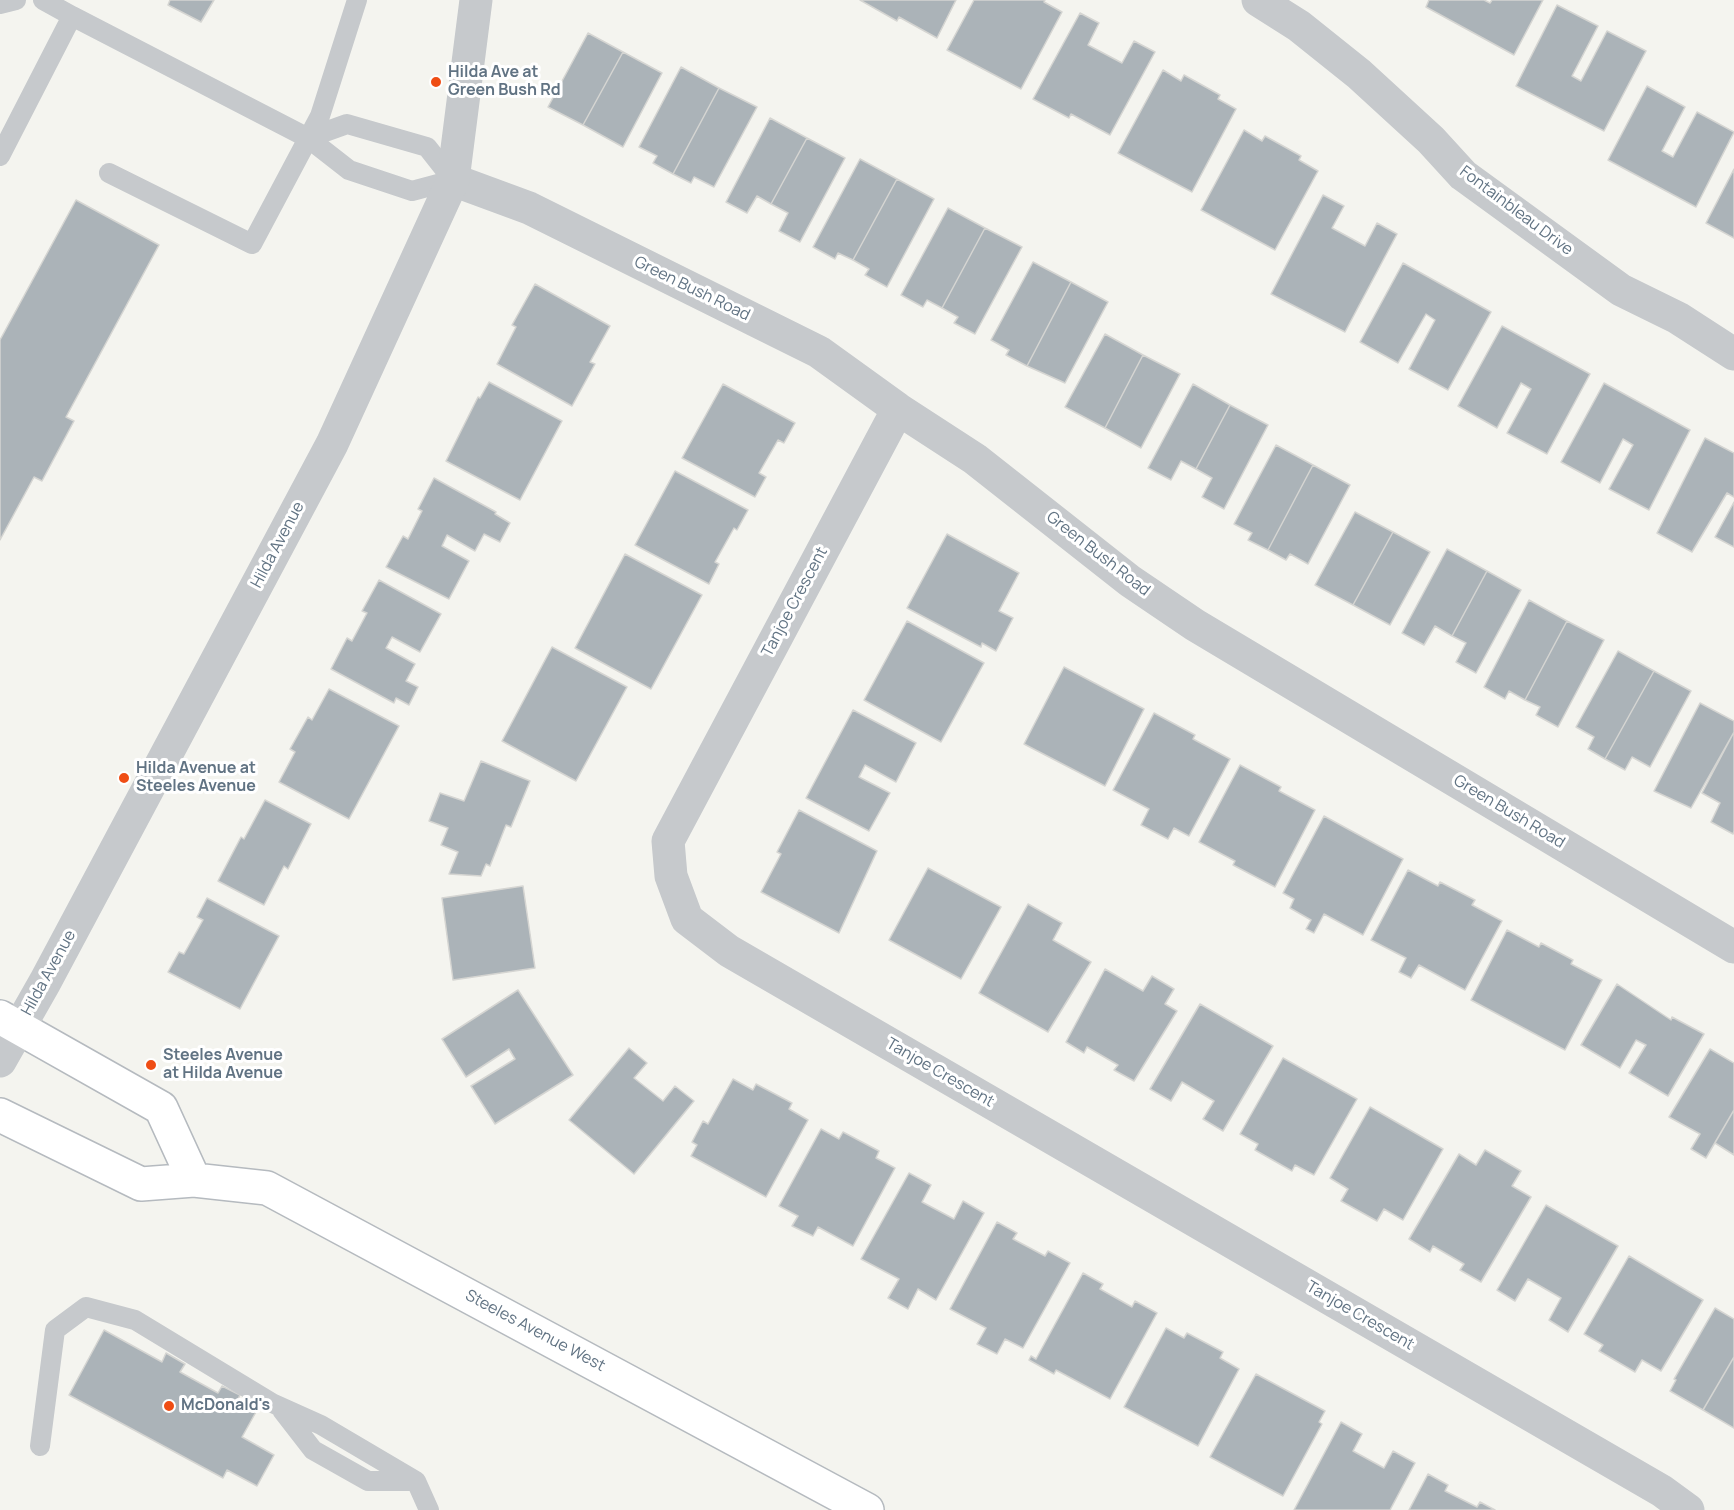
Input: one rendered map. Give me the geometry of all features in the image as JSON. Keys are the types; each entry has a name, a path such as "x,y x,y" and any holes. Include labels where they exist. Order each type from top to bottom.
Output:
{"main road":[{"path":"9,1022 161,1108 194,1180"},
{"name":"Steeles Avenue West","path":"0,1114 141,1184 194,1180 267,1188 867,1510"}],"street":[{"name":"Hilda Avenue","path":"0,1061 9,1022 332,444 453,180 476,0"},
{"name":"Fontainbleau Drive","path":"1258,0 1299,26 1359,74 1431,140 1463,175 1621,290 1678,318 1734,354"},
{"name":"Green Bush Road","path":"453,180 529,208 819,352 898,409 975,459 1130,581 1195,625 1734,946"},
{"name":"Tanjoe Crescent","path":"898,409 668,841 670,876 687,918 729,951 1662,1491 1688,1510"}],"lane":[{"path":"0,4 16,0"},
{"path":"43,0 308,138 349,170 412,191 453,180 427,147 347,124 308,138"},
{"path":"110,173 252,244 320,116 357,0"},
{"path":"0,156 72,16"},
{"path":"40,1446 55,1330 86,1307 135,1320 279,1407 321,1425 416,1481 429,1510"}],"building":[{"path":"170,0 214,0 201,22 168,5"},
{"path":"860,0 956,0 937,38 899,17 897,21"},
{"path":"974,0 1045,0 1044,2 1062,12 1021,89 947,50"},
{"path":"1429,0 1484,0 1490,3 1492,0 1543,0 1514,55 1426,7"},
{"path":"1557,5 1598,26 1572,76 1581,81 1607,31 1646,51 1604,131 1516,86"},
{"path":"1080,13 1099,23 1088,45 1122,63 1134,41 1155,52 1110,135 1071,114 1069,118 1033,99"},
{"path":"588,33 623,52 583,125 548,107"},
{"path":"623,52 662,73 623,147 583,125"},
{"path":"681,67 719,88 673,174 653,163 657,156 639,147"},
{"path":"1163,70 1181,81 1184,75 1220,95 1218,99 1236,109 1192,192 1118,153"},
{"path":"1647,86 1685,107 1662,151 1673,157 1697,112 1734,132 1696,207 1608,160"},
{"path":"719,88 757,107 714,187 694,177 691,183 673,174"},
{"path":"770,118 807,138 771,204 757,196 747,213 726,202"},
{"path":"1244,130 1262,141 1265,136 1301,156 1299,160 1318,171 1275,250 1201,210"},
{"path":"807,138 845,158 800,242 779,231 788,213 771,204"},
{"path":"860,159 897,179 853,260 838,253 835,259 813,247"},
{"path":"1734,169 1734,238 1706,223"},
{"path":"897,179 934,199 887,287 865,275 869,269 853,260"},
{"path":"1323,195 1344,206 1332,228 1365,246 1377,223 1397,234 1345,332 1271,294"},
{"path":"76,200 159,245 66,417 74,421 42,481 34,477 0,540 0,340"},
{"path":"948,208 985,228 942,308 927,300 923,307 901,295"},
{"path":"985,228 1022,247 975,334 954,323 958,317 942,308"},
{"path":"1033,262 1071,282 1027,366 1006,355 1009,350 991,340"},
{"path":"1403,263 1491,312 1448,390 1409,369 1435,320 1426,314 1398,363 1360,342"},
{"path":"1071,282 1108,302 1065,383 1027,366"},
{"path":"535,284 610,326 590,362 595,364 572,406 497,364 516,327 512,325"},
{"path":"1502,326 1590,374 1547,454 1507,433 1531,389 1521,383 1497,428 1458,406"},
{"path":"1105,334 1143,355 1105,428 1065,407"},
{"path":"1143,355 1180,374 1141,448 1105,428"},
{"path":"489,382 562,421 520,500 446,461 478,397 480,398"},
{"path":"1604,383 1690,430 1649,510 1609,489 1633,445 1623,439 1600,483 1561,462"},
{"path":"723,384 795,423 784,443 778,440 759,473 766,477 755,497 682,458"},
{"path":"1193,384 1230,405 1196,469 1181,461 1171,480 1148,468"},
{"path":"1230,405 1268,425 1224,509 1202,497 1212,478 1196,469"},
{"path":"1705,438 1734,453 1734,497 1727,493 1692,552 1657,533"},
{"path":"1276,445 1313,465 1268,550 1248,540 1252,533 1234,524"},
{"path":"1313,465 1350,485 1308,564 1290,554 1286,560 1268,550"},
{"path":"675,471 748,510 737,530 734,528 715,562 719,564 709,584 635,545"},
{"path":"434,478 496,512 495,514 510,523 500,542 484,534 475,551 447,535 442,546 469,561 449,599 386,567 403,536 408,539 422,511 418,509"},
{"path":"1734,502 1734,547 1715,537"},
{"path":"1355,512 1393,532 1353,605 1315,585"},
{"path":"1393,532 1430,552 1390,625 1353,605"},
{"path":"947,534 1019,573 999,611 1013,618 996,651 982,643 981,647 907,608"},
{"path":"1447,549 1487,571 1452,636 1435,626 1424,645 1402,633"},
{"path":"625,554 702,595 651,689 575,648"},
{"path":"1487,571 1521,590 1476,673 1456,662 1466,643 1452,636"},
{"path":"379,580 441,614 420,652 392,637 386,648 415,664 406,681 418,687 409,705 396,698 394,703 331,669 347,638 352,641 367,613 362,611"},
{"path":"1529,600 1567,621 1525,700 1509,691 1505,699 1484,687"},
{"path":"907,621 984,663 941,742 864,700"},
{"path":"1567,621 1604,640 1558,727 1536,715 1540,707 1525,700"},
{"path":"552,647 627,687 576,781 502,741"},
{"path":"1618,651 1654,671 1605,759 1588,749 1594,737 1576,727"},
{"path":"1064,667 1144,709 1105,786 1024,744"},
{"path":"1654,671 1691,691 1650,767 1632,757 1625,770 1605,759"},
{"path":"329,689 399,726 349,819 279,782 295,752 290,749 308,717 312,720"},
{"path":"1700,703 1734,721 1734,732 1691,808 1654,791"},
{"path":"853,710 916,743 896,782 865,765 859,777 890,793 869,831 806,798"},
{"path":"1154,713 1195,735 1193,739 1230,759 1189,836 1174,828 1168,839 1141,825 1149,809 1113,790"},
{"path":"1734,732 1733,834 1711,822 1720,803 1702,793"},
{"path":"481,761 530,781 511,827 506,825 490,866 486,864 481,876 449,874 458,852 441,845 448,828 429,821 440,793 464,801"},
{"path":"1240,765 1281,787 1279,791 1315,810 1275,887 1233,865 1235,861 1199,842"},
{"path":"265,800 311,824 288,869 284,866 264,905 218,881 241,837 244,839"},
{"path":"799,810 877,851 839,933 761,892 781,854 777,852"},
{"path":"1324,816 1403,859 1363,935 1324,914 1314,933 1306,929 1311,920 1290,908 1294,899 1283,893"},
{"path":"928,868 1001,907 961,979 889,940"},
{"path":"1408,870 1438,886 1440,882 1475,900 1472,905 1502,921 1465,990 1419,965 1411,978 1399,972 1406,958 1371,940"},
{"path":"523,886 535,968 453,980 442,898"},
{"path":"207,898 279,936 240,1009 168,972 179,952 184,954 203,920 197,917"},
{"path":"1028,904 1062,923 1053,940 1091,962 1048,1032 979,993"},
{"path":"1507,930 1539,947 1541,943 1573,960 1571,964 1602,980 1565,1050 1471,1000"},
{"path":"1105,969 1143,991 1152,976 1174,989 1165,1004 1177,1011 1134,1081 1114,1070 1118,1065 1087,1047 1084,1053 1066,1042"},
{"path":"1617,984 1671,1020 1672,1017 1704,1034 1668,1096 1629,1073 1646,1045 1636,1040 1620,1068 1581,1045"},
{"path":"518,990 573,1075 495,1124 471,1086 515,1059 509,1049 466,1077 442,1039"},
{"path":"1200,1004 1273,1046 1223,1131 1203,1119 1214,1101 1182,1082 1171,1101 1150,1089"},
{"path":"629,1048 647,1063 634,1078 663,1101 675,1086 694,1101 634,1174 569,1120"},
{"path":"1710,1049 1734,1063 1734,1110 1706,1158 1691,1149 1700,1134 1669,1117"},
{"path":"1283,1058 1357,1099 1314,1175 1295,1165 1292,1171 1255,1150 1258,1144 1240,1134"},
{"path":"733,1079 753,1090 756,1084 792,1103 789,1109 808,1120 766,1197 691,1156 697,1145 692,1142 703,1121 708,1124"},
{"path":"1370,1107 1443,1149 1403,1220 1384,1209 1377,1221 1341,1201 1348,1189 1330,1178"},
{"path":"1734,1110 1734,1155 1715,1143"},
{"path":"821,1129 839,1139 843,1132 879,1151 876,1158 895,1168 853,1246 818,1227 813,1236 792,1226 798,1216 779,1206"},
{"path":"1485,1150 1521,1171 1512,1186 1531,1197 1481,1282 1460,1270 1464,1264 1433,1246 1430,1252 1409,1239 1459,1154 1476,1165"},
{"path":"909,1173 931,1185 922,1202 954,1219 963,1201 984,1213 936,1300 918,1289 908,1309 888,1298 899,1279 861,1259"},
{"path":"1546,1205 1618,1246 1568,1332 1549,1320 1561,1298 1528,1279 1515,1301 1497,1290"},
{"path":"997,1222 1017,1233 1013,1239 1045,1256 1048,1251 1070,1263 1023,1348 1005,1339 997,1354 977,1344 986,1328 950,1309"},
{"path":"1629,1256 1703,1300 1661,1371 1642,1360 1635,1372 1599,1351 1603,1345 1584,1334"},
{"path":"1083,1273 1103,1284 1100,1289 1132,1307 1135,1301 1157,1313 1110,1399 1056,1370 1054,1374 1029,1360 1031,1356 1036,1359"},
{"path":"1715,1308 1734,1319 1734,1357 1703,1410 1670,1391 1676,1380 1674,1379"},
{"path":"1166,1328 1184,1338 1187,1333 1223,1352 1220,1358 1239,1369 1198,1446 1124,1407"},
{"name":"McDonald's","path":"104,1330 162,1362 166,1353 185,1364 180,1372 218,1393 222,1386 240,1395 237,1401 256,1412 242,1437 274,1455 257,1486 227,1470 223,1478 69,1395"},
{"path":"1734,1357 1734,1428 1703,1410"},
{"path":"1256,1374 1325,1411 1319,1422 1322,1424 1283,1496 1210,1457"},
{"path":"1341,1422 1362,1434 1353,1451 1384,1468 1393,1451 1415,1463 1390,1510 1294,1510"},
{"path":"1428,1474 1448,1485 1445,1491 1477,1507 1480,1502 1495,1510 1409,1510"}],"place":[{"name":"Hilda Ave at Green Bush Rd","path":"436,82"},
{"name":"Hilda Avenue at Steeles Avenue","path":"124,778"},
{"name":"Steeles Avenue at Hilda Avenue","path":"151,1065"},
{"name":"McDonald's","path":"169,1406"}]}
